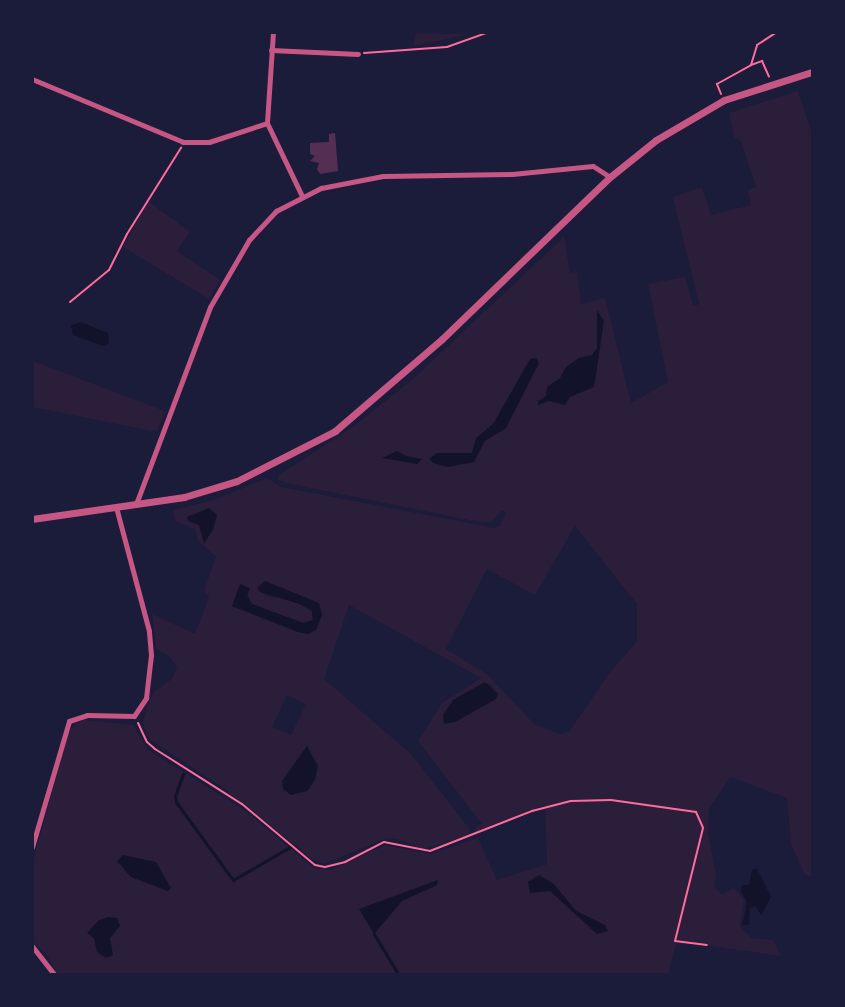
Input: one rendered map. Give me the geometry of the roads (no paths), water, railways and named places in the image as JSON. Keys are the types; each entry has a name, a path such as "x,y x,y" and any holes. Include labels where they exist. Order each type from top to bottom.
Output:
{"street":[{"path":"273,32 267,123 302,196"},
{"path":"271,50 358,54"},
{"path":"32,520 184,497 236,481 335,431 442,339 610,177 656,140 724,100 812,72"},
{"path":"32,79 185,142 209,142 267,123"},
{"path":"136,504 210,307 260,226 276,211 302,196 321,188 391,176 512,174 592,166 610,177"},
{"path":"32,847 69,721 87,715 134,716 142,709 149,680 149,631 116,507"},
{"path":"32,946 54,974"}],"waterway":[{"path":"183,774 175,796 176,802 233,880 290,847"},
{"path":"374,934 398,974"}]}
